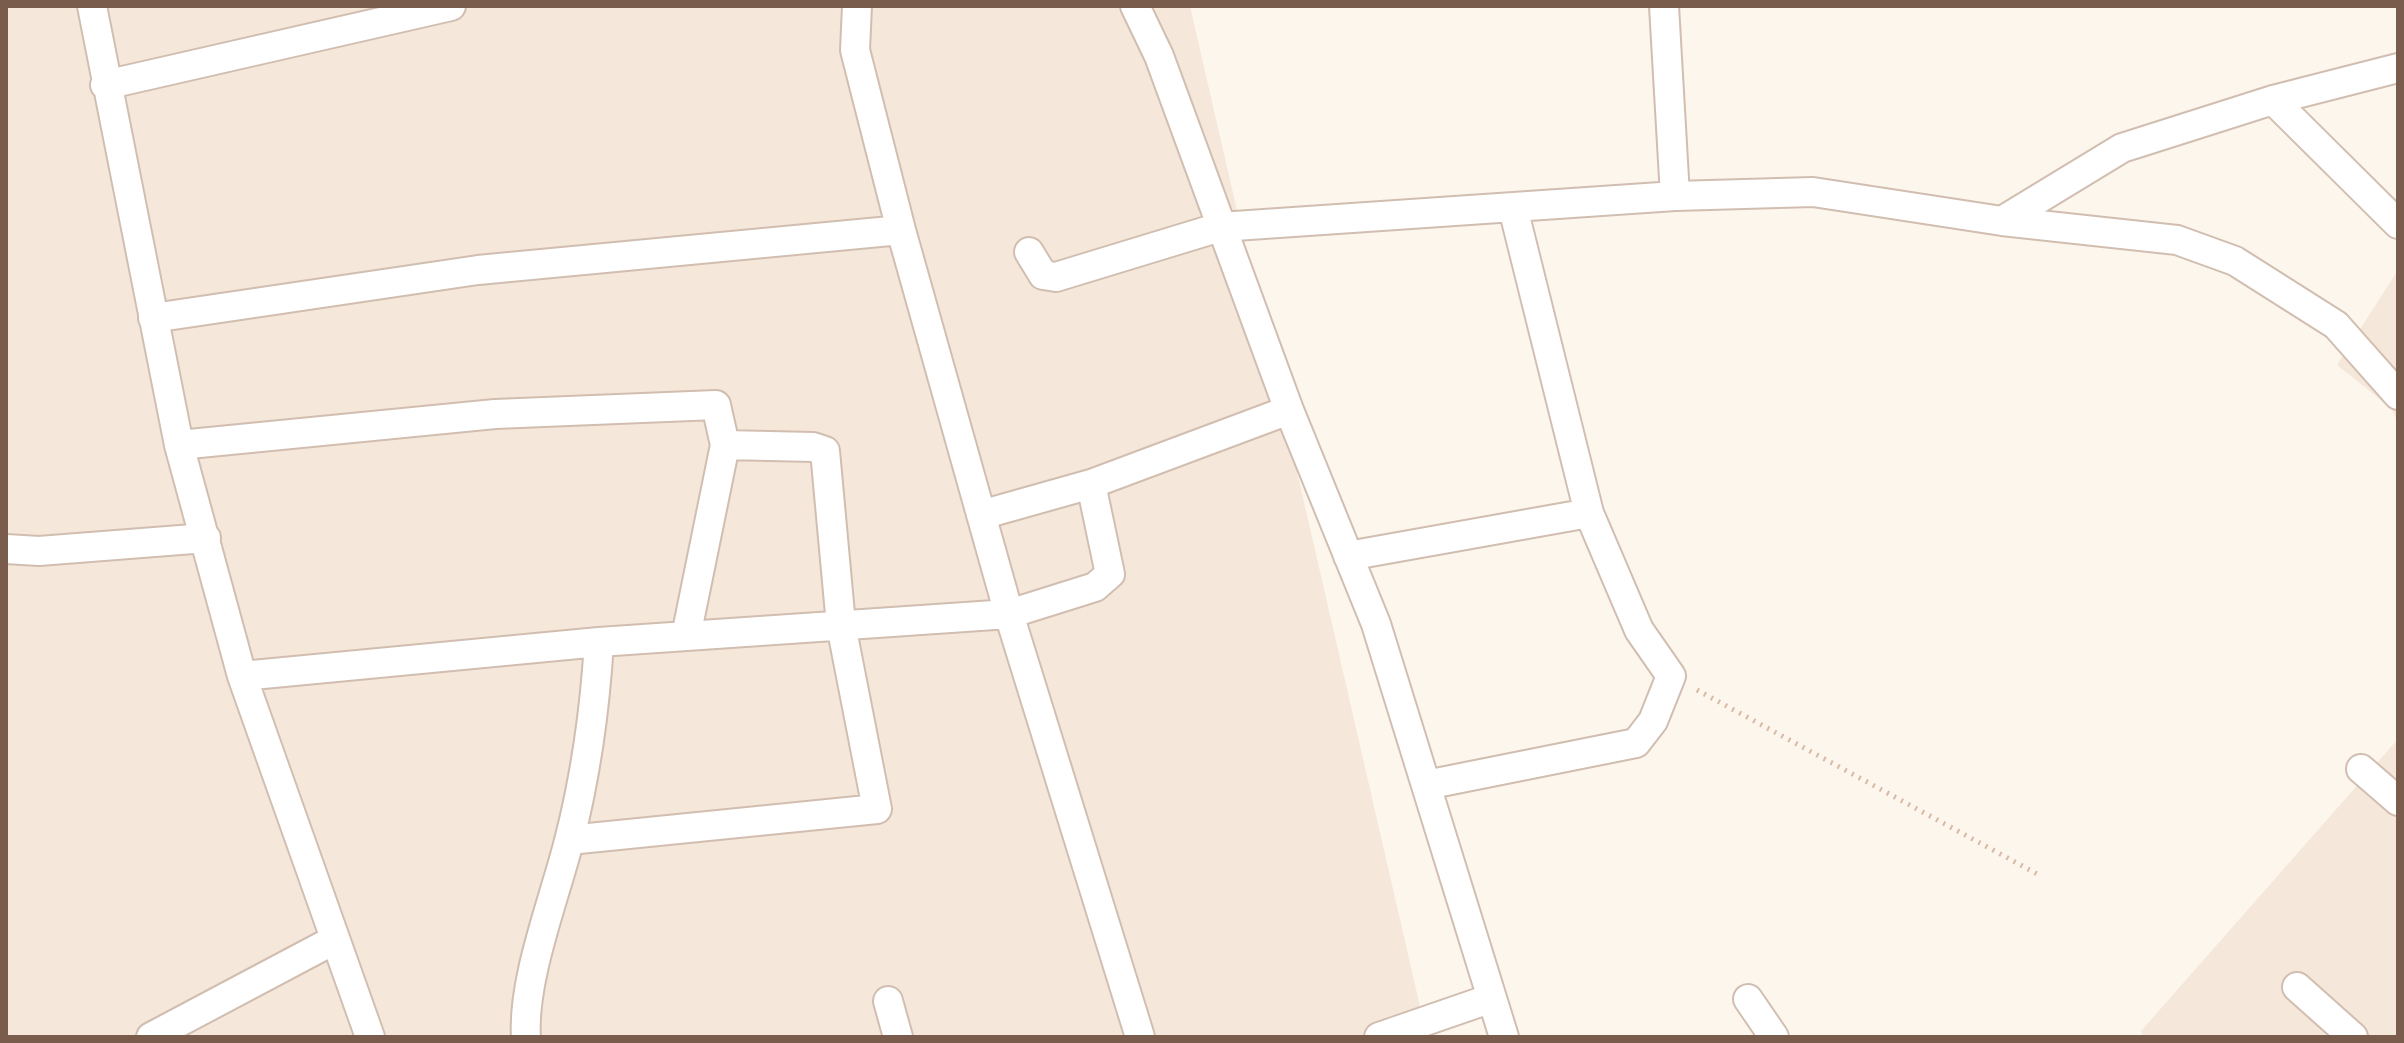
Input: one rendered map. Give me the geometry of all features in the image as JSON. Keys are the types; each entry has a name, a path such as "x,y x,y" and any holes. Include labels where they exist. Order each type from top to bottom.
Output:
{"street":[{"path":"92,6 105,85 179,445 242,676 370,1037"},
{"path":"105,85 451,6"},
{"path":"857,6 855,50 901,230 1009,614 1140,1037"},
{"path":"1135,6 1159,56 1289,410 1376,624 1504,1037"},
{"path":"1664,6 1675,196"},
{"path":"2002,221 2122,148 2273,100 2398,68"},
{"path":"2273,100 2398,224"},
{"path":"1029,252 1043,275 1056,277 1220,227 1675,196 1813,192 2002,221 2177,240 2235,261 2336,325 2398,395"},
{"path":"1426,785 1636,743 1653,721 1671,676 1639,630 1589,513 1513,208"},
{"path":"153,318 478,270 901,230"},
{"path":"179,445 495,414 716,405 725,445 686,636"},
{"path":"981,515 1091,484 1289,410"},
{"path":"569,840 877,809 841,625 825,451 813,447 725,445"},
{"path":"242,676 599,642 1009,614 1095,587 1110,574 1091,484"},
{"path":"1348,556 1589,513"},
{"path":"6,549 39,551 206,538"},
{"path":"526,1037 543,926 569,840 594,723 599,642"},
{"path":"2361,769 2398,801"},
{"path":"151,1037 334,940"},
{"path":"2297,987 2353,1037"},
{"path":"1379,1037 1492,998"},
{"path":"1748,999 1774,1037"},
{"path":"888,1001 898,1037"}],"path":[{"path":"1671,676 2041,876"}],"shaded area":[{"path":"6,6 1190,6 1427,1037 6,1037"},
{"path":"2398,270 2398,423 2391,408 2337,365"},
{"path":"2398,739 2398,1037 2143,1037 2141,1031"}]}
